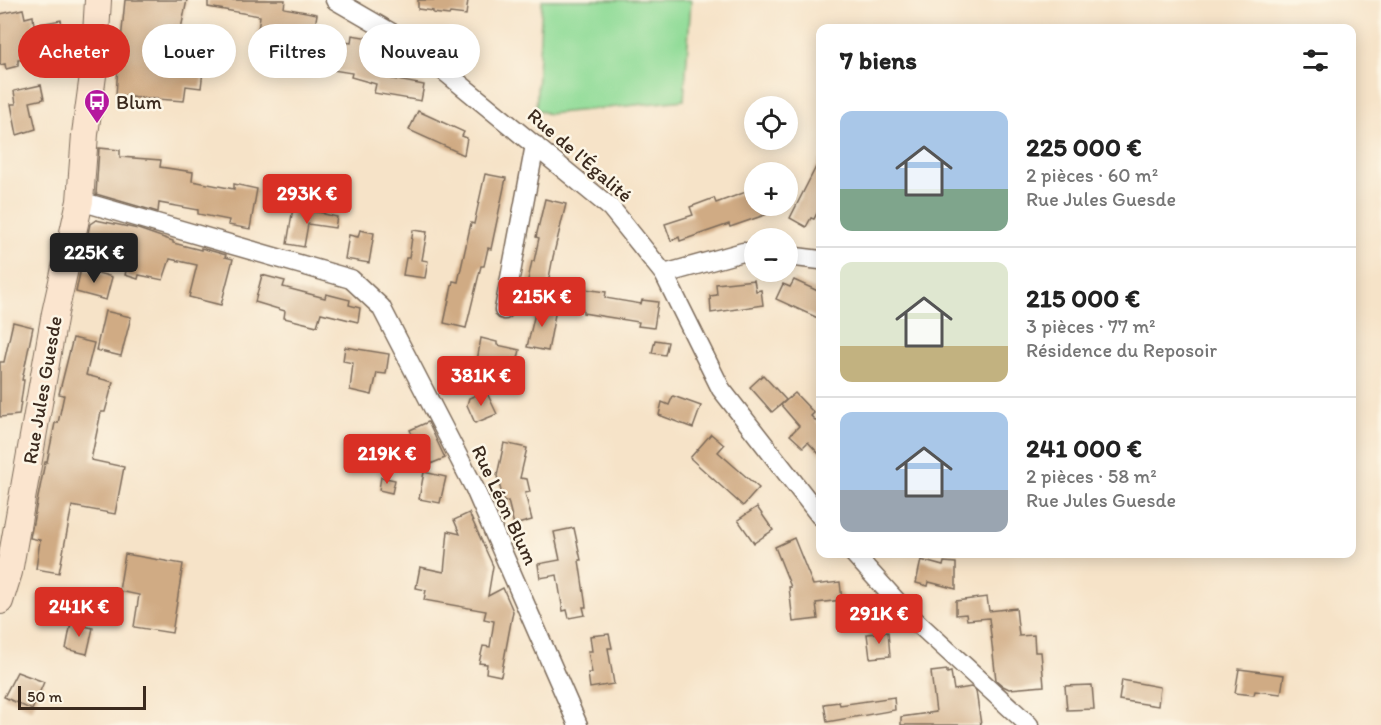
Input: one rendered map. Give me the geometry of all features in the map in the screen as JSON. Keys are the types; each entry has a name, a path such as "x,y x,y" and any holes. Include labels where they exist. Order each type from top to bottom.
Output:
{"street":[{"name":"Rue Jules Guesde","path":"0,601 9,572 55,313 80,201 85,134 94,68 98,0"},
{"name":"Rue de l'Égalité","path":"335,0 411,44 611,208 664,274 721,389 816,511"},
{"path":"504,310 535,145"},
{"name":"Rue Léon Blum","path":"80,201 351,279 381,308 474,487 578,725"},
{"path":"664,274 744,252"},
{"path":"798,257 816,259"},
{"path":"858,558 910,616 1029,725"}],"green space":[{"path":"542,0 691,0 684,100 548,114 536,109"}],"building":[{"path":"125,0 187,0 182,24 142,24 142,78 202,78 201,88 186,86 184,101 116,96 117,78 130,78 130,24 123,24"},
{"path":"208,0 285,0 284,8 317,14 315,24 259,24 260,16 208,7"},
{"path":"418,0 468,0 466,15 433,13 433,11 418,9"},
{"path":"23,9 25,18 33,16 34,24 18,24 18,66 6,69 5,64 0,65 0,14"},
{"path":"61,20 62,24 39,24"},
{"path":"352,35 359,36 359,78 392,78 424,85 421,101 374,93 376,84 351,77 352,73 347,72 347,42 351,43"},
{"path":"41,85 44,99 30,102 36,129 17,135 11,104 16,104 14,91"},
{"path":"418,111 464,132 462,136 467,138 464,155 409,130"},
{"path":"99,148 120,150 120,157 161,160 160,167 193,172 192,181 234,189 234,184 257,189 250,229 228,225 229,220 198,214 198,210 159,203 158,212 96,194"},
{"path":"816,167 816,215 814,219 811,218 806,227 790,218 798,216 798,202"},
{"path":"485,174 506,178 491,249 488,248 484,266 481,266 466,328 444,323 453,281 458,282 471,223 474,224"},
{"path":"744,193 744,216 762,216 730,227 729,224 680,241 679,237 671,241 665,224 693,215 690,207 714,198 716,203"},
{"path":"545,199 566,204 545,299 525,294 539,238 536,237"},
{"path":"293,208 337,217 335,228 308,224 304,247 287,244"},
{"path":"96,220 138,229 173,241 173,243 201,250 201,248 233,259 221,305 189,297 197,265 170,259 163,280 139,275 138,279 125,275 132,246 107,242 108,238 88,233 90,224"},
{"path":"360,230 374,233 369,263 345,259 349,235 358,237"},
{"path":"413,230 427,232 422,260 428,261 425,278 403,275 406,258 409,258"},
{"path":"81,268 112,277 106,300 76,292"},
{"path":"262,275 285,281 283,287 325,298 326,294 350,300 349,305 360,308 358,322 321,313 317,326 284,318 285,311 255,302"},
{"path":"754,282 756,291 761,290 763,305 711,313 710,296 717,295 716,284"},
{"path":"793,282 798,282 816,290 816,317 776,299 783,284 790,287"},
{"path":"584,289 606,292 605,298 641,304 642,300 658,302 654,328 638,326 639,322 583,313 583,310 573,306 575,291 583,292"},
{"path":"537,305 556,309 548,351 527,347"},
{"path":"105,311 131,317 121,356 96,350"},
{"path":"13,322 33,327 22,380 24,380 19,415 0,417 0,362 4,362"},
{"path":"73,338 94,343 86,375 113,382 105,412 101,412 91,460 124,467 115,514 72,506 59,573 36,569 40,540 30,538 45,462 47,462 55,423 58,423 64,395 59,394"},
{"path":"481,338 497,342 497,345 520,350 513,378 486,372 488,364 477,361"},
{"path":"655,340 668,342 665,355 652,353"},
{"path":"345,347 389,354 386,374 377,373 372,395 350,390 353,363 343,361"},
{"path":"763,375 786,400 772,412 750,387"},
{"path":"486,391 497,414 475,423 467,405 469,398"},
{"path":"795,393 814,413 811,416 816,421 816,451 808,442 803,447 790,435 799,426 781,405"},
{"path":"673,396 701,406 693,428 659,415 662,402 669,405"},
{"path":"428,422 445,458 418,469 421,454 410,430"},
{"path":"711,434 724,445 718,452 759,488 743,506 690,458"},
{"path":"504,443 527,448 520,478 527,479 530,492 525,493 532,520 514,525 508,501 504,502 497,476"},
{"path":"424,472 446,477 440,503 419,499"},
{"path":"381,477 395,480 392,493 379,490"},
{"path":"757,507 773,530 754,543 738,520"},
{"path":"469,513 493,566 488,596 503,588 513,611 501,676 486,673 487,664 479,663 483,646 490,647 494,621 484,619 486,611 424,600 426,590 416,588 420,567 444,572 448,531 460,534 454,520"},
{"path":"574,528 581,560 579,560 586,607 583,607 585,615 569,618 567,610 563,611 557,575 540,578 538,564 560,560 554,532"},
{"path":"794,538 813,585 840,582 842,600 816,603 818,619 793,622 789,587 791,587 775,547"},
{"path":"125,554 183,564 172,633 134,627 139,595 119,591"},
{"path":"921,560 943,566 944,562 956,563 956,589 929,582 928,586 916,583"},
{"path":"987,597 989,611 1016,608 1019,636 1034,635 1035,652 1041,652 1044,686 1009,689 996,680 989,618 967,620 966,614 956,615 956,601"},
{"path":"71,623 93,628 87,654 66,649"},
{"path":"888,632 890,656 870,658 867,634"},
{"path":"609,634 612,648 608,648 614,684 590,688 588,673 592,673 588,651 592,651 590,636"},
{"path":"1239,669 1284,675 1281,694 1255,691 1254,695 1235,693"},
{"path":"947,670 947,673 951,672 954,690 971,687 976,691 981,725 901,725 901,717 936,712 931,672"},
{"path":"17,672 44,682 32,710 4,697"},
{"path":"1122,680 1160,687 1158,706 1119,700"},
{"path":"1092,685 1094,709 1067,710 1065,686"},
{"path":"894,697 895,710 827,722 824,704 839,702 840,705"}],"place":[{"name":"Blum","path":"97,125"}]}
